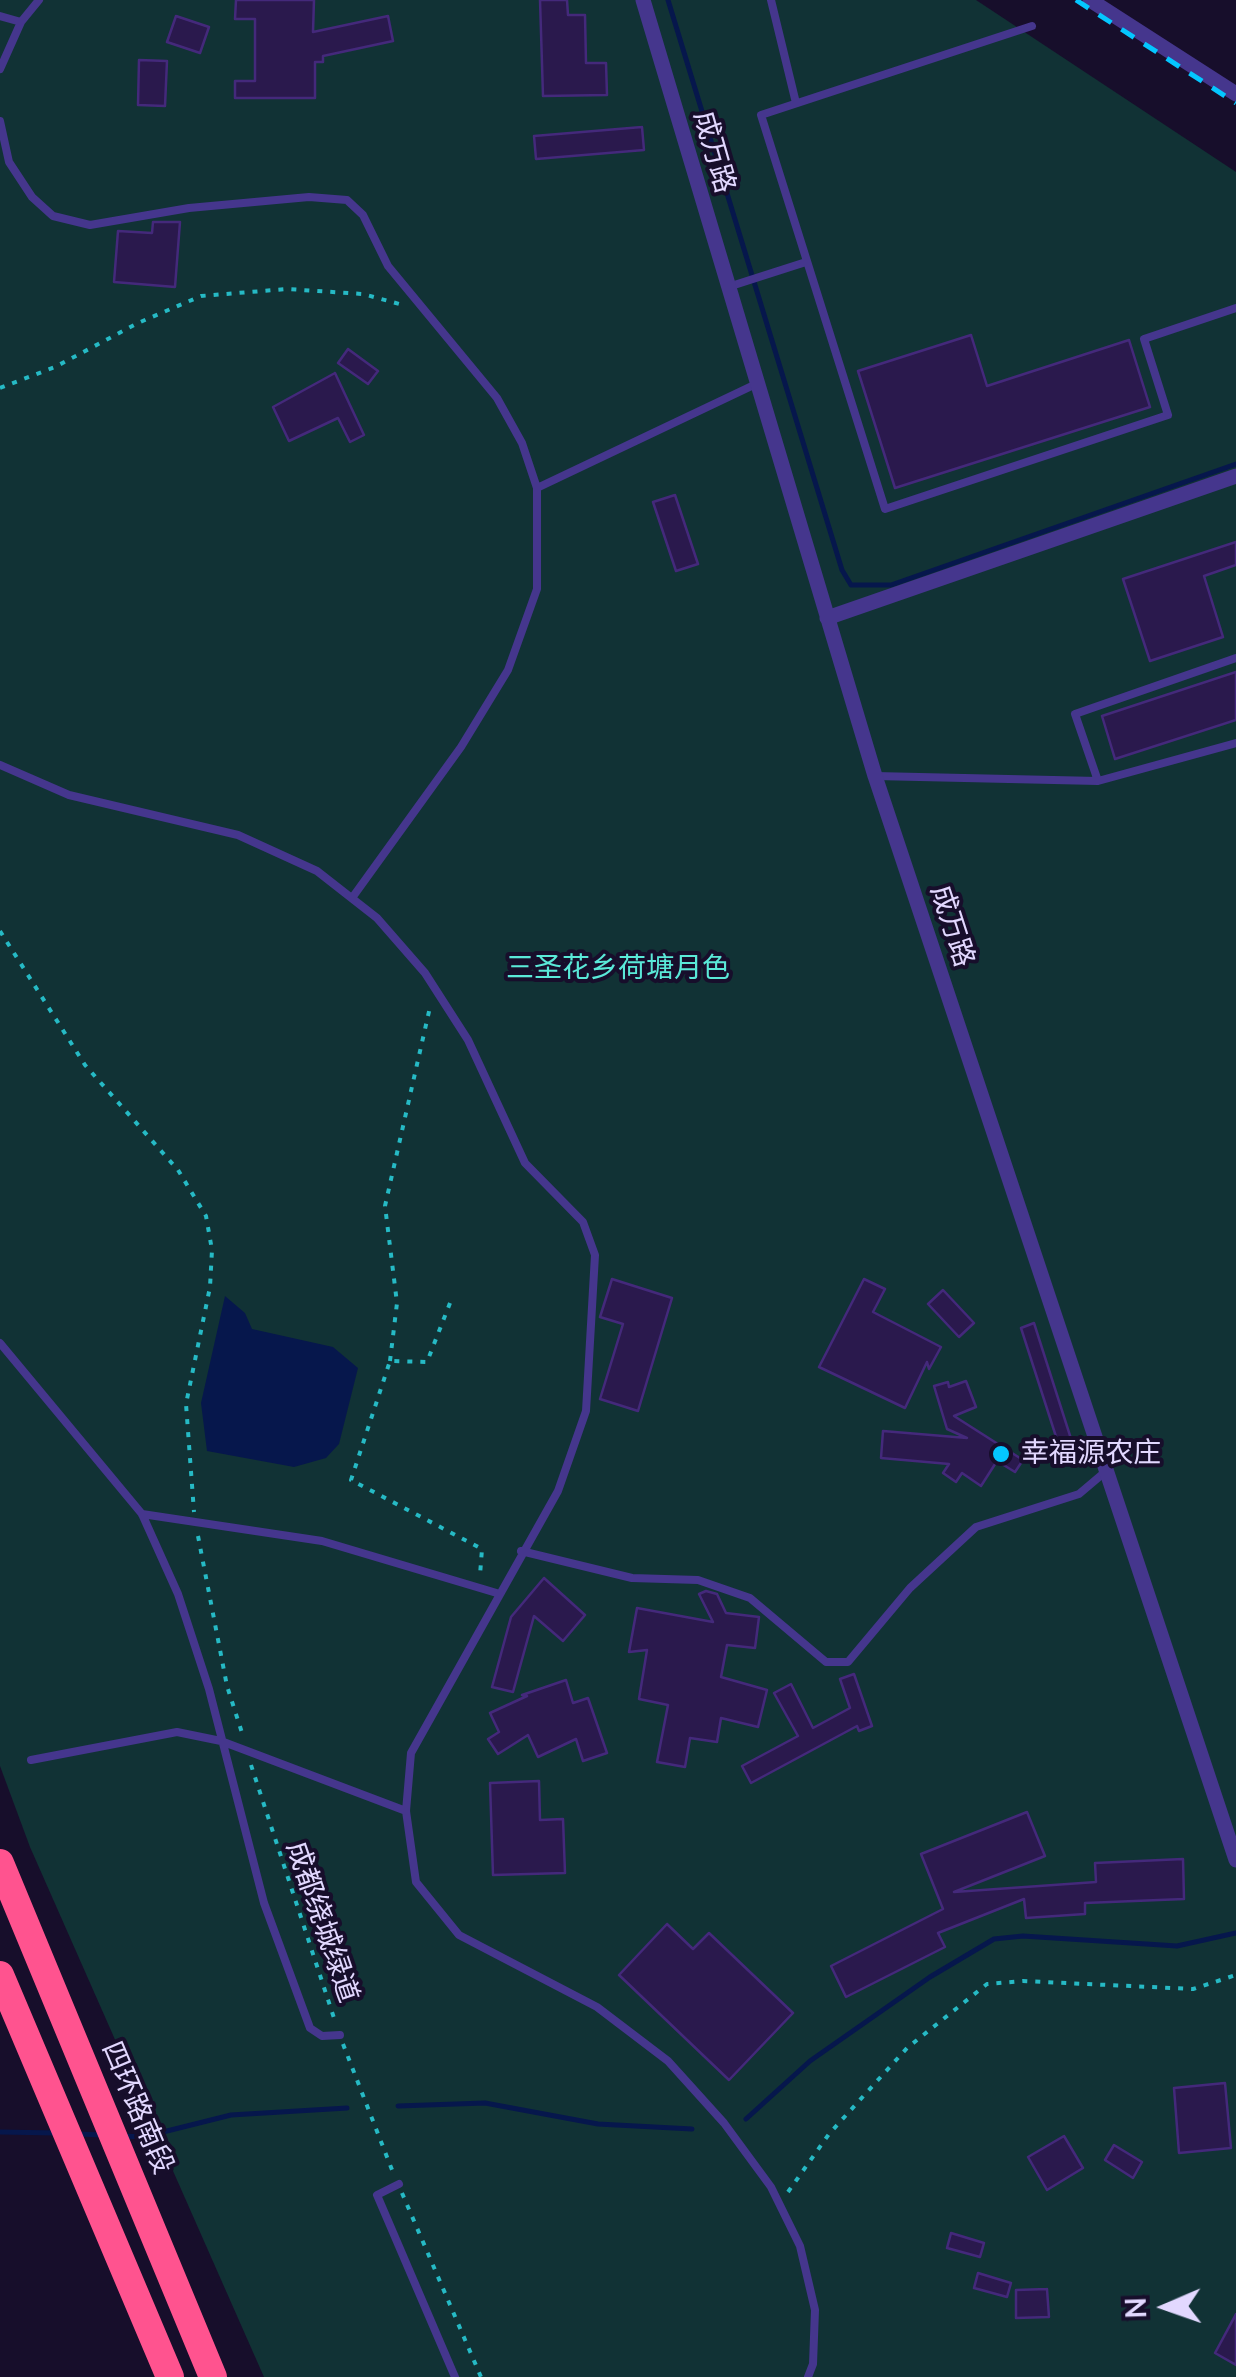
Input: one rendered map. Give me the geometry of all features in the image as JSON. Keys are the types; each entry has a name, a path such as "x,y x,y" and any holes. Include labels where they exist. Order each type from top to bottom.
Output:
{"highway":[{"name":"四环路南段","path":"0,1863 214,2377"},
{"path":"0,1975 170,2377"}],"street":[{"name":"成万路","path":"643,0 875,776 1236,1860"},
{"path":"1090,0 1236,94"},
{"path":"827,618 1236,476"}],"lane":[{"path":"0,68 21,22 38,0"},
{"path":"770,0 796,103"},
{"path":"0,16 21,22"},
{"path":"1032,26 760,115 885,509 1168,415 1144,339 1236,308"},
{"path":"0,121 9,162 32,198 53,216 90,225 209,206 308,198 348,200 363,216 388,266 497,398 522,443 537,488 537,588 508,670 461,747 352,898"},
{"path":"728,287 806,262"},
{"path":"537,488 756,384"},
{"path":"1098,780 1075,714 1236,658"},
{"path":"875,776 1098,780 1236,743"},
{"path":"0,765 69,795 238,835 317,871 352,898 377,918 434,987 468,1040 524,1163 583,1222 595,1255 586,1411 558,1491 521,1551 412,1753 406,1811 416,1882 459,1935 597,2007 668,2061 724,2123 779,2204 800,2246 815,2310 813,2364 808,2377"},
{"path":"0,1343 142,1514 178,1594 264,1903 310,2028 322,2036 340,2034"},
{"path":"521,1551 632,1578 698,1580 750,1598 826,1662 848,1662 910,1588 976,1527 1079,1494 1107,1470"},
{"path":"142,1514 354,1548 500,1594"},
{"path":"31,1760 177,1732 222,1741 406,1811"},
{"path":"398,2184 378,2195 455,2377"}],"path":[{"path":"0,388 55,367 138,322 201,296 286,289 363,294 422,309"},
{"name":"成都绕城绿道","path":"0,930 85,1064 178,1170 206,1216 212,1250 210,1287 186,1404 195,1520 227,1686 256,1790 340,2034 398,2184 481,2377"},
{"path":"434,987 385,1206 396,1302 390,1361 351,1480 482,1548 480,1588"},
{"path":"390,1361 426,1362 450,1303"},
{"path":"779,2204 829,2134 907,2048 986,1984 1024,1981 1193,1989 1236,1975"}],"green space":[{"name":"三圣花乡荷塘月色","path":"0,0 976,0 1236,172 1236,2377 264,2377 30,1847 0,1766"}],"shaded area":[{"path":"225,1296 245,1313 252,1329 333,1347 358,1368 339,1444 326,1458 294,1467 207,1451 201,1403"}],"building":[{"path":"236,0 314,0 313,32 388,16 393,41 323,56 323,62 315,62 315,98 235,98 235,81 255,81 255,19 235,19"},
{"path":"540,0 567,0 568,15 585,15 586,63 606,63 607,95 543,96"},
{"path":"176,16 209,27 200,53 167,42"},
{"path":"139,60 167,61 165,106 138,105"},
{"path":"642,127 644,150 536,159 534,136"},
{"path":"153,222 180,222 175,287 114,282 118,231 152,233"},
{"path":"971,335 987,386 1129,340 1150,407 895,488 858,371"},
{"path":"348,349 378,371 368,384 338,363"},
{"path":"335,373 364,435 350,442 338,418 289,441 273,407"},
{"path":"675,495 698,564 676,571 653,502"},
{"path":"1236,542 1236,565 1204,576 1223,637 1150,661 1123,579"},
{"path":"1236,672 1236,720 1115,759 1102,716"},
{"path":"612,1279 672,1298 638,1411 600,1399 623,1324 600,1317"},
{"path":"864,1279 885,1289 873,1312 941,1347 929,1369 927,1362 905,1408 819,1367"},
{"path":"943,1290 974,1323 959,1337 928,1304"},
{"path":"1034,1323 1073,1445 1060,1449 1021,1328"},
{"path":"966,1381 976,1407 954,1416 1023,1460 1015,1472 997,1461 981,1486 962,1473 956,1482 943,1473 949,1464 881,1458 883,1431 967,1438 947,1429 934,1386 948,1382 949,1387"},
{"path":"544,1578 585,1615 563,1641 534,1616 513,1692 492,1687 511,1617"},
{"path":"699,1594 717,1594 726,1613 759,1617 755,1648 727,1645 721,1677 767,1690 758,1727 721,1718 717,1742 690,1738 685,1767 657,1762 668,1705 639,1699 647,1650 629,1652 637,1608 713,1622"},
{"path":"854,1674 872,1726 859,1731 857,1726 751,1783 742,1766 798,1736 774,1693 791,1684 813,1728 850,1708 840,1679"},
{"path":"566,1680 573,1703 588,1698 607,1753 583,1761 576,1739 538,1757 528,1735 498,1754 488,1739 499,1732 490,1713 527,1696 522,1695"},
{"path":"539,1781 540,1820 563,1819 565,1873 493,1875 490,1783"},
{"path":"1027,1812 1045,1856 954,1892 1096,1882 1095,1863 1183,1859 1184,1899 1085,1903 1085,1914 1026,1918 1024,1899 938,1933 945,1947 846,1997 831,1966 943,1909 921,1854"},
{"path":"667,1924 693,1949 709,1933 793,2013 729,2080 619,1975"},
{"path":"1225,2083 1231,2148 1179,2153 1174,2088"},
{"path":"1064,2136 1083,2168 1047,2190 1028,2157"},
{"path":"1114,2145 1142,2162 1133,2178 1105,2160"},
{"path":"951,2233 984,2243 980,2257 947,2248"},
{"path":"978,2273 1011,2283 1007,2297 974,2288"},
{"path":"1047,2289 1049,2317 1016,2318 1016,2290"},
{"path":"1236,2314 1236,2365 1215,2353"}],"waterway":[{"path":"668,0 842,570 851,585 891,585 1236,464"},
{"path":"746,2119 810,2061 930,1977 994,1939 1023,1936 1177,1946 1236,1933"},
{"path":"398,2106 485,2103 598,2124 692,2129"},
{"path":"123,2136 143,2137 231,2115 347,2108"},
{"path":"0,2132 57,2133"},
{"path":"78,2134 102,2135"}],"railway":[{"path":"1076,0 1236,103"}],"place":[{"name":"幸福源农庄","path":"1001,1454"}]}
